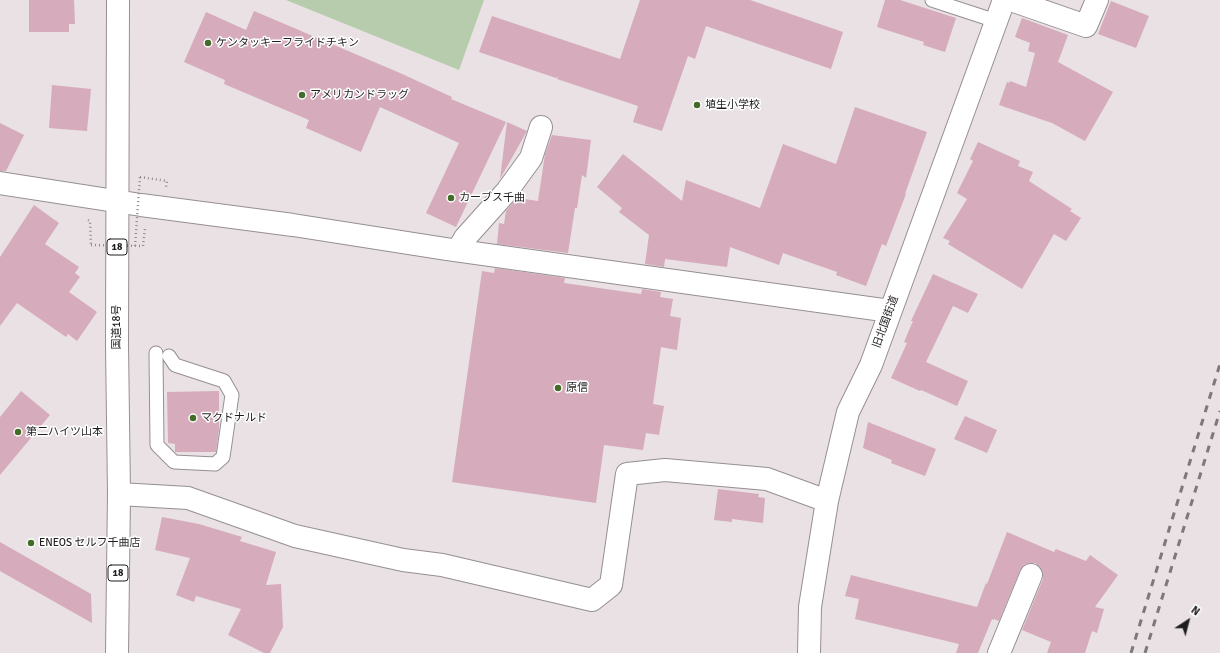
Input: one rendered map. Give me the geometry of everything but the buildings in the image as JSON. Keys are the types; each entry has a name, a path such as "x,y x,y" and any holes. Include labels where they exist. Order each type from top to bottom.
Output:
{"main road":[{"name":"国道18号","path":"117,653 119,494 116,201 118,0"},
{"name":"旧北国街道","path":"809,653 810,607 827,501 848,412 871,365 1004,0"},
{"path":"1010,0 1086,26 1097,0"},
{"path":"458,250 465,238 507,191 531,158 541,127"},
{"path":"0,183 116,201 890,311"},
{"path":"119,494 188,498 295,536 408,561 442,565 592,600 611,585 627,474 665,470 767,479 827,501"},
{"path":"999,653 1031,575"}],"lane":[{"path":"932,0 996,21"},
{"path":"156,353 157,446 174,462 215,464 223,457 232,395 224,381 175,365 169,356"}],"path":[{"path":"135,246 140,177"},
{"path":"83,218 90,221 91,245 143,246"}],"green space":[{"path":"286,0 484,0 459,70"}],"railway":[{"path":"1131,653 1220,364"},
{"path":"1145,653 1220,411"}],"place":[{"name":"ケンタッキーフライドチキン","path":"208,43"},
{"name":"アメリカンドラッグ","path":"302,95"},
{"name":"埴生小学校","path":"697,105"},
{"name":"カーブス千曲","path":"451,198"},
{"name":"原信","path":"558,388"},
{"name":"マクドナルド","path":"193,418"},
{"name":"第二ハイツ山本","path":"18,432"},
{"name":"ENEOS セルフ千曲店","path":"31,543"}]}
